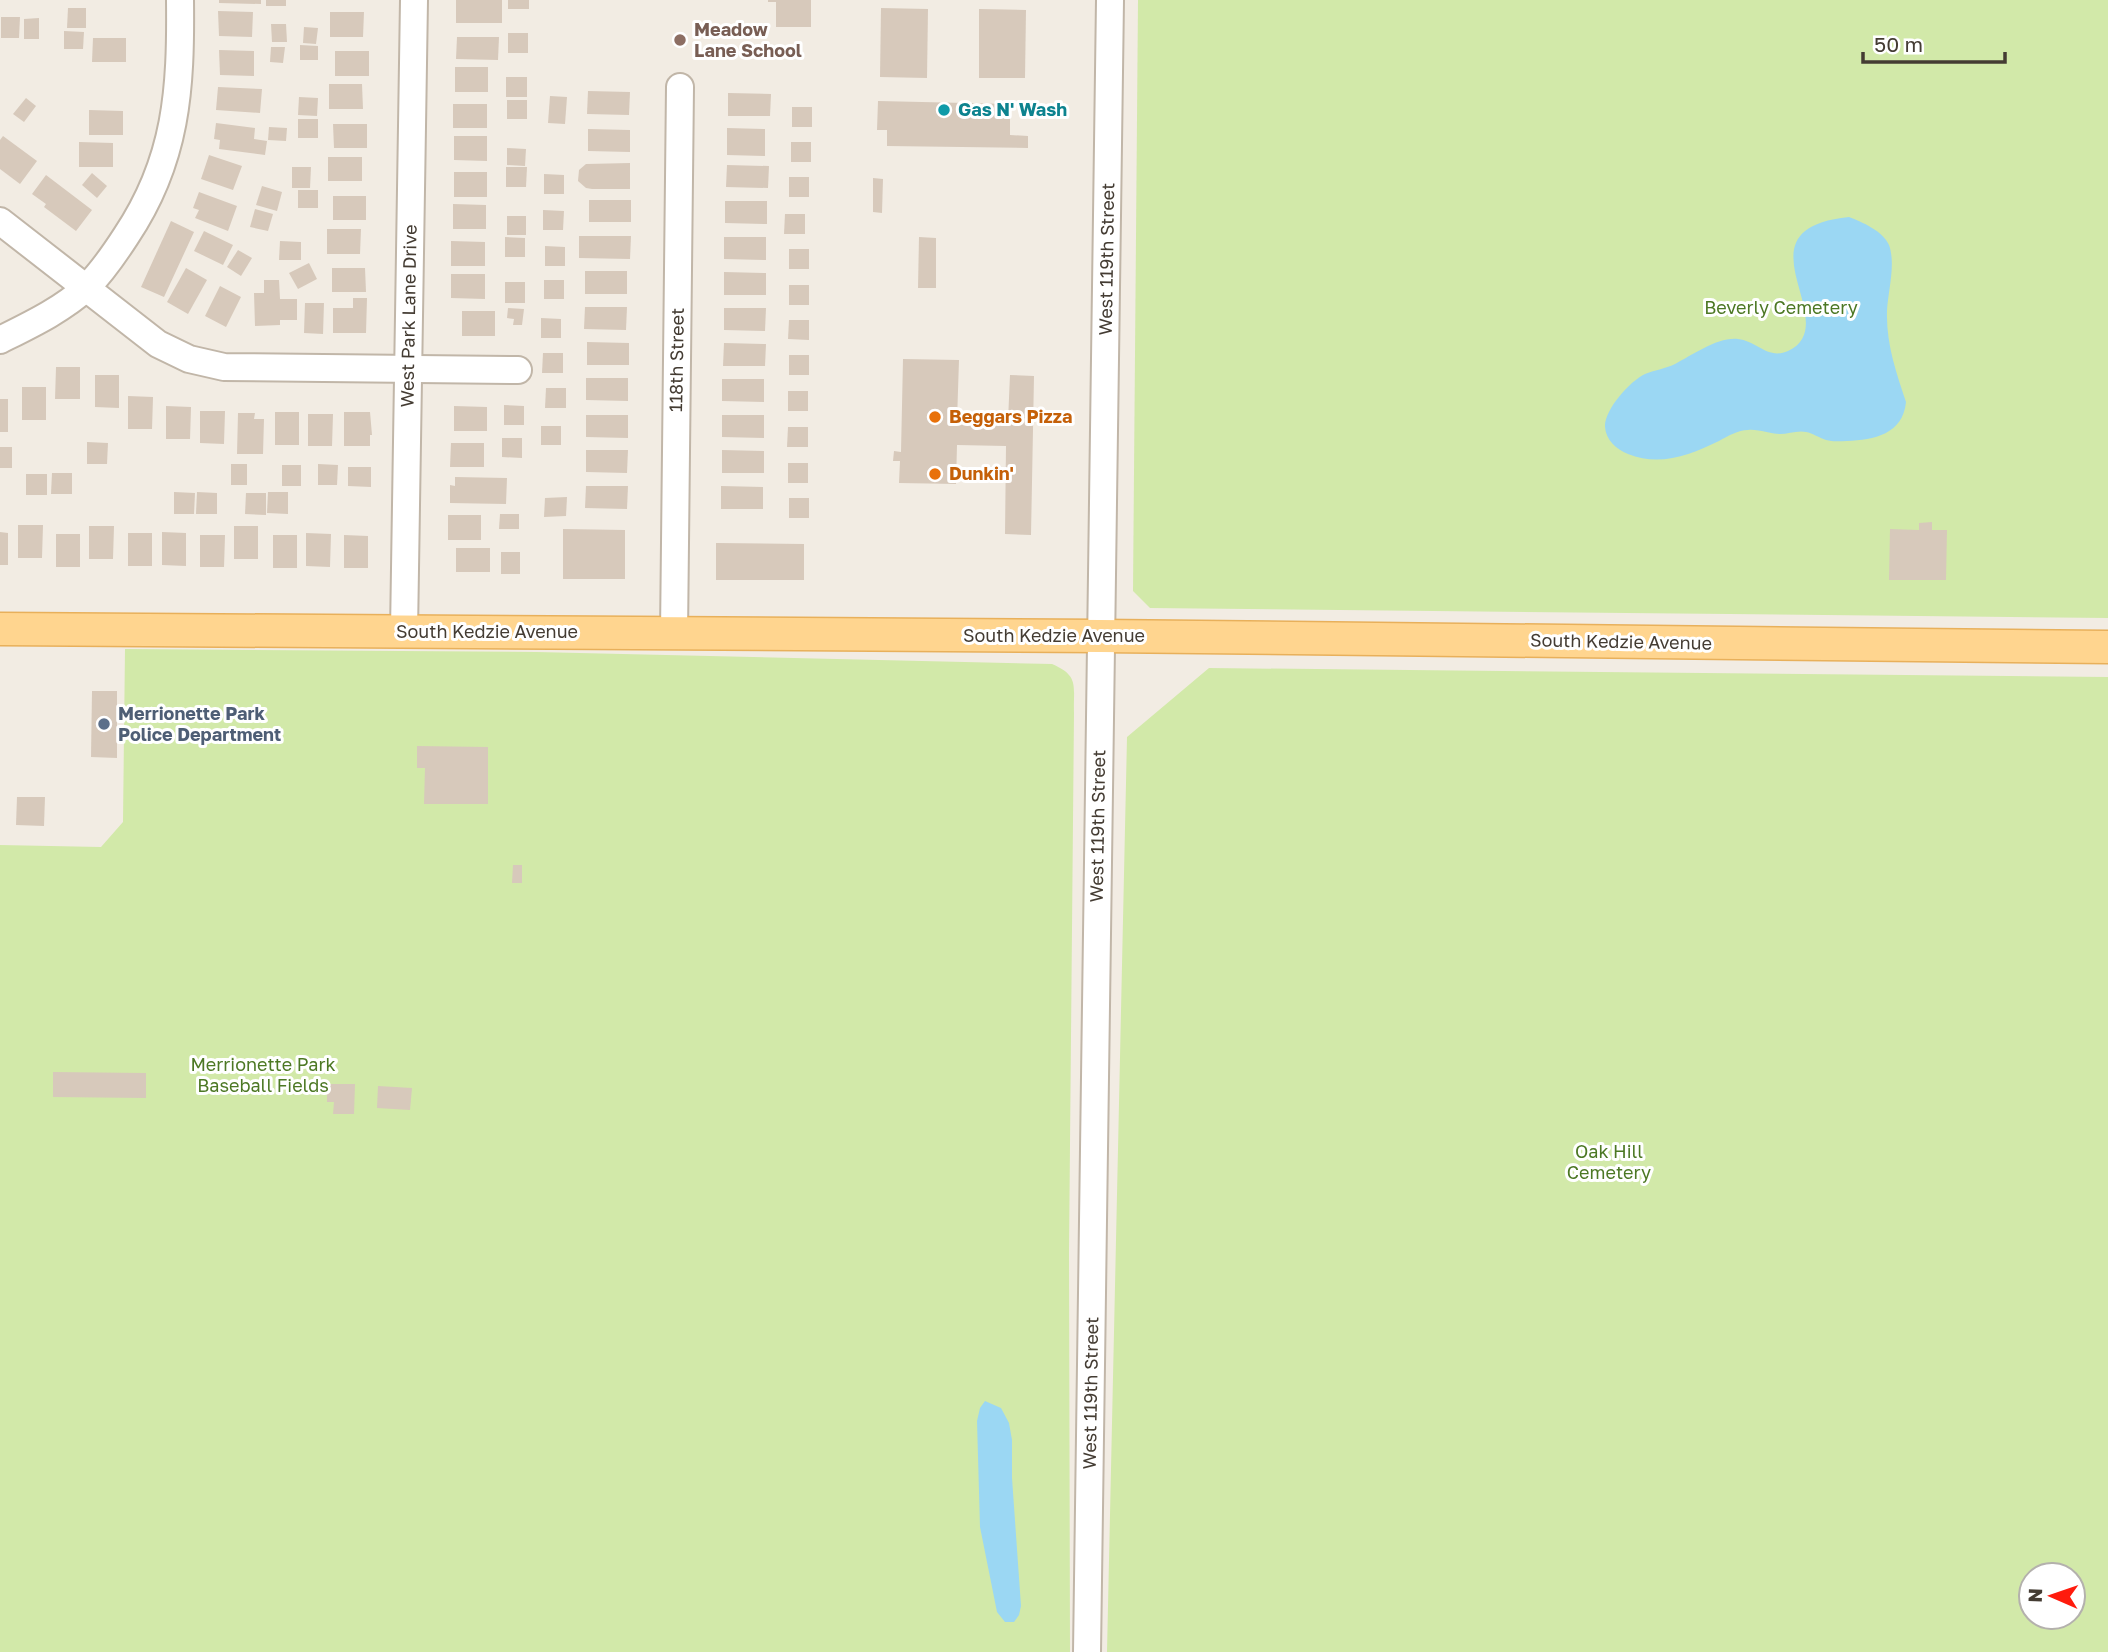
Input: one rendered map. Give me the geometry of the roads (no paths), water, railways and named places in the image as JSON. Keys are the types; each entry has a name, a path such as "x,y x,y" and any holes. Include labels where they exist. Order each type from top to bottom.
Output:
{"main road":[{"name":"South Kedzie Avenue","path":"0,629 1101,636 2108,647"}],"street":[{"path":"0,340 43,319 86,287 116,252 144,210 162,167 176,107 180,0"},
{"name":"West Park Lane Drive","path":"404,632 414,0"},
{"name":"West 119th Street","path":"1087,1652 1110,0"},
{"name":"118th Street","path":"674,634 680,87"},
{"path":"0,221 158,344 189,359 223,367 518,370"}],"water":[{"path":"1849,217 1882,235 1891,252 1888,334 1906,402 1904,413 1893,428 1877,437 1836,441 1803,432 1780,434 1744,430 1697,451 1663,459 1640,458 1612,444 1605,427 1609,413 1625,389 1645,374 1671,366 1705,347 1730,339 1745,340 1768,352 1781,353 1788,351 1803,338 1806,320 1793,257 1798,239 1815,225"},
{"path":"985,1401 1001,1408 1009,1423 1012,1440 1021,1606 1014,1622 1005,1622 997,1612 980,1527 977,1421"}],"place":[{"name":"Meadow Lane School","path":"680,40"},
{"name":"Gas N' Wash","path":"944,110"},
{"name":"Beggars Pizza","path":"935,417"},
{"name":"Dunkin'","path":"935,474"},
{"name":"Merrionette Park Police Department","path":"104,724"}],"park label":[{"name":"Beverly Cemetery","path":"1781,308"},
{"name":"Merrionette Park Baseball Fields","path":"263,1075"},
{"name":"Oak Hill Cemetery","path":"1609,1162"}]}
